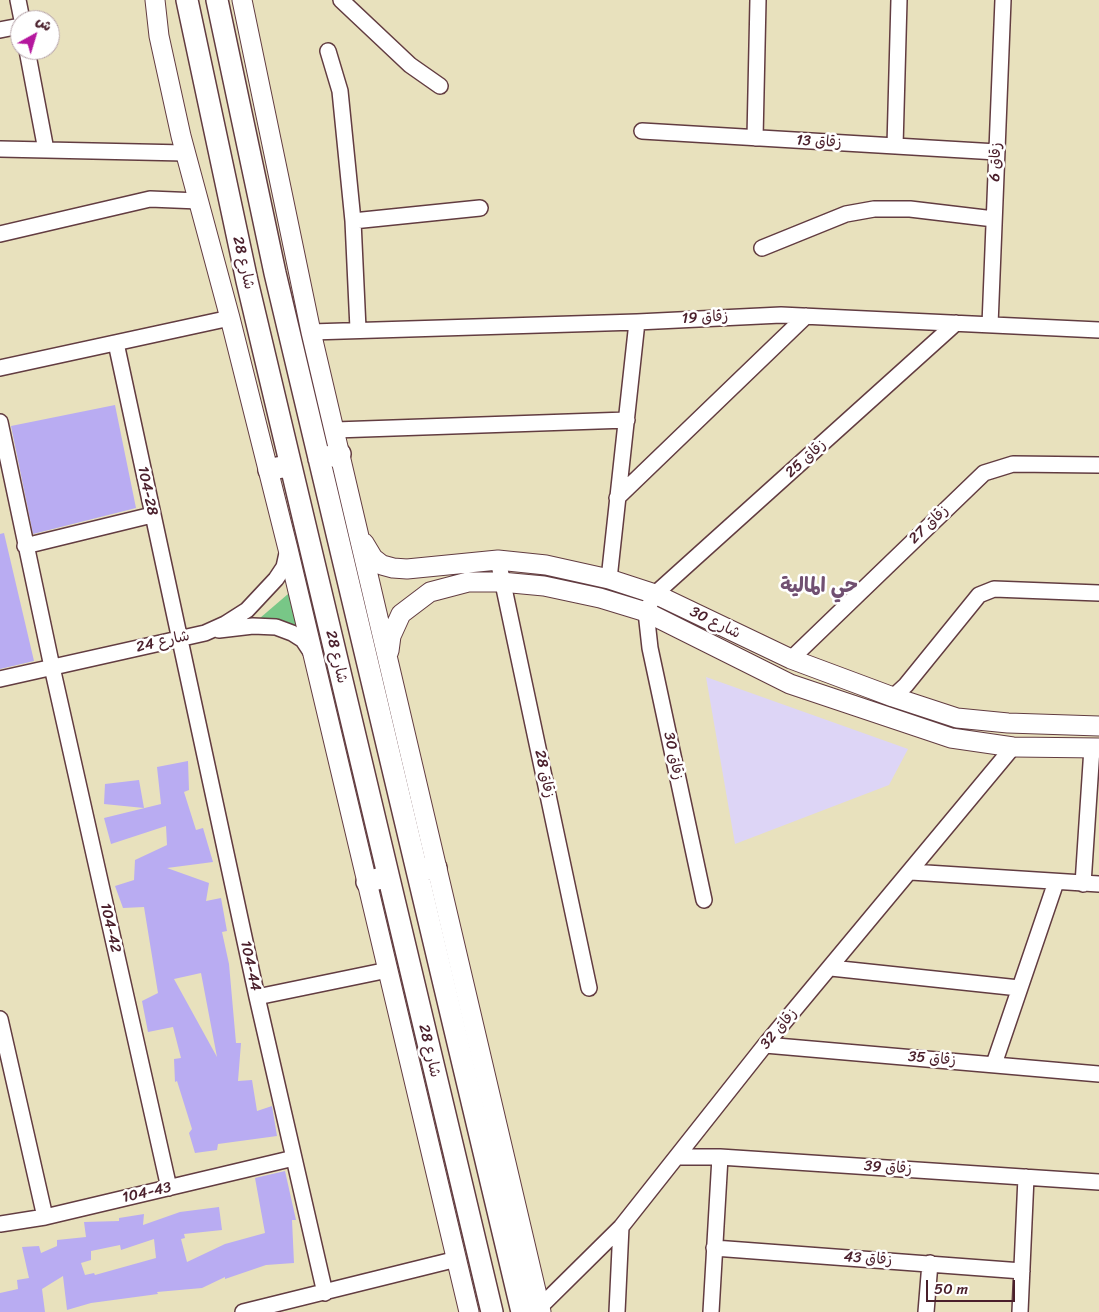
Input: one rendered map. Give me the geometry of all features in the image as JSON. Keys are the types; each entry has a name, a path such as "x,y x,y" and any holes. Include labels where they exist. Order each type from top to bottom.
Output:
{"highway":[{"name":"شارع 28","path":"187,0 247,281 492,1312"},
{"name":"شارع 28","path":"217,0 275,273 319,459 426,869 535,1310"},
{"path":"247,281 275,273"},
{"path":"319,459 340,454"},
{"path":"269,470 290,465"},
{"path":"367,882 388,876"}],"main road":[{"path":"155,0 159,36 186,153 269,470 469,1312"},
{"path":"242,0 311,332 388,660 426,869"},
{"name":"شارع 30","path":"354,515 367,550 382,565 407,569 498,560 546,565 609,578 655,594 791,659 893,698 957,718 1099,726"},
{"name":"شارع 30","path":"388,660 394,626 401,614 422,597 454,584 501,582 561,588 646,612 790,684 951,738 1013,747 1096,748"}],"street":[{"path":"341,0 410,65 440,86"},
{"path":"755,138 758,0"},
{"path":"895,146 899,0"},
{"name":"زقاق 6","path":"990,325 1003,0"},
{"path":"328,51 340,90 353,221 358,329"},
{"path":"29,60 46,150"},
{"name":"زقاق 13","path":"642,131 996,152"},
{"path":"0,149 186,153"},
{"path":"0,234 138,201 163,198 198,201"},
{"path":"353,221 480,208"},
{"path":"762,248 846,214 874,209 910,209 994,219"},
{"name":"زقاق 19","path":"311,332 358,329 637,322 781,315 1099,330"},
{"path":"617,498 806,316"},
{"path":"0,368 230,318"},
{"path":"609,578 637,322"},
{"name":"زقاق 25","path":"655,594 956,323"},
{"name":"104-28","path":"116,342 179,638"},
{"path":"334,430 627,420"},
{"name":"104-42","path":"0,422 2,442 168,1188"},
{"name":"زقاق 27","path":"791,659 984,473 1013,464 1099,465"},
{"path":"25,546 152,515"},
{"name":"شارع 24","path":"0,679 205,633 225,624 252,605 284,568 288,549"},
{"name":"زقاق 28","path":"498,560 501,582 590,988"},
{"path":"893,698 980,595 994,590 1099,593"},
{"path":"646,612 655,594"},
{"name":"زقاق 30","path":"646,612 650,648 704,900"},
{"path":"205,633 253,626 276,627 292,633 303,640 312,652"},
{"name":"104-44","path":"179,638 257,997 325,1293"},
{"name":"زقاق 32","path":"535,1310 621,1227 765,1045 911,872 1013,747"},
{"path":"1083,884 1096,748"},
{"path":"911,872 1099,884"},
{"path":"994,1064 1056,882"},
{"path":"831,968 1019,988"},
{"path":"257,997 388,970"},
{"path":"0,1019 45,1217"},
{"name":"زقاق 35","path":"765,1045 1099,1074"},
{"name":"زقاق 39","path":"677,1157 720,1157 1099,1182"},
{"path":"711,1312 720,1157"},
{"name":"104-43","path":"0,1224 45,1217 294,1158"},
{"path":"1020,1312 1026,1177"},
{"path":"617,1312 621,1227"},
{"name":"زقاق 43","path":"714,1248 1022,1271"},
{"path":"242,1312 299,1306 325,1293 457,1259"},
{"path":"926,1312 930,1263"}],"shaded area":[{"path":"706,677 908,749 889,785 735,844"}],"green space":[{"path":"309,576 323,634 260,618"}],"building":[{"path":"115,405 136,508 33,534 11,426"},
{"path":"4,533 34,661 0,669 0,534"},
{"path":"188,761 189,790 184,792 196,830 203,828 213,862 167,868 209,883 206,901 221,898 227,931 222,932 229,964 236,1043 241,1043 238,1081 252,1080 257,1111 272,1106 277,1136 218,1144 217,1150 195,1153 189,1133 192,1129 177,1081 175,1082 174,1059 181,1058 173,1027 148,1032 142,1001 158,993 144,907 123,908 115,886 134,880 135,860 167,845 166,826 111,844 104,818 161,804 157,767","holes":["201,973 217,1057 174,979"]},
{"path":"139,780 144,808 104,804 105,784"},
{"path":"285,1171 296,1220 292,1220 294,1263 266,1265 225,1279 225,1277 202,1288 157,1292 158,1294 91,1303 67,1310 63,1276 42,1289 45,1312 0,1312 0,1293 18,1289 17,1280 29,1278 22,1247 39,1246 41,1253 57,1246 57,1240 86,1237 84,1222 119,1221 119,1218 144,1214 143,1225 180,1212 219,1207 222,1230 184,1234 185,1238 181,1239 187,1262 225,1244 265,1233 255,1178","holes":["154,1239 156,1258 95,1275 94,1273 85,1275 81,1263 91,1260 91,1251 120,1245 121,1250"]}],"district":[{"name":"حي المالية","path":"819,587"}]}
